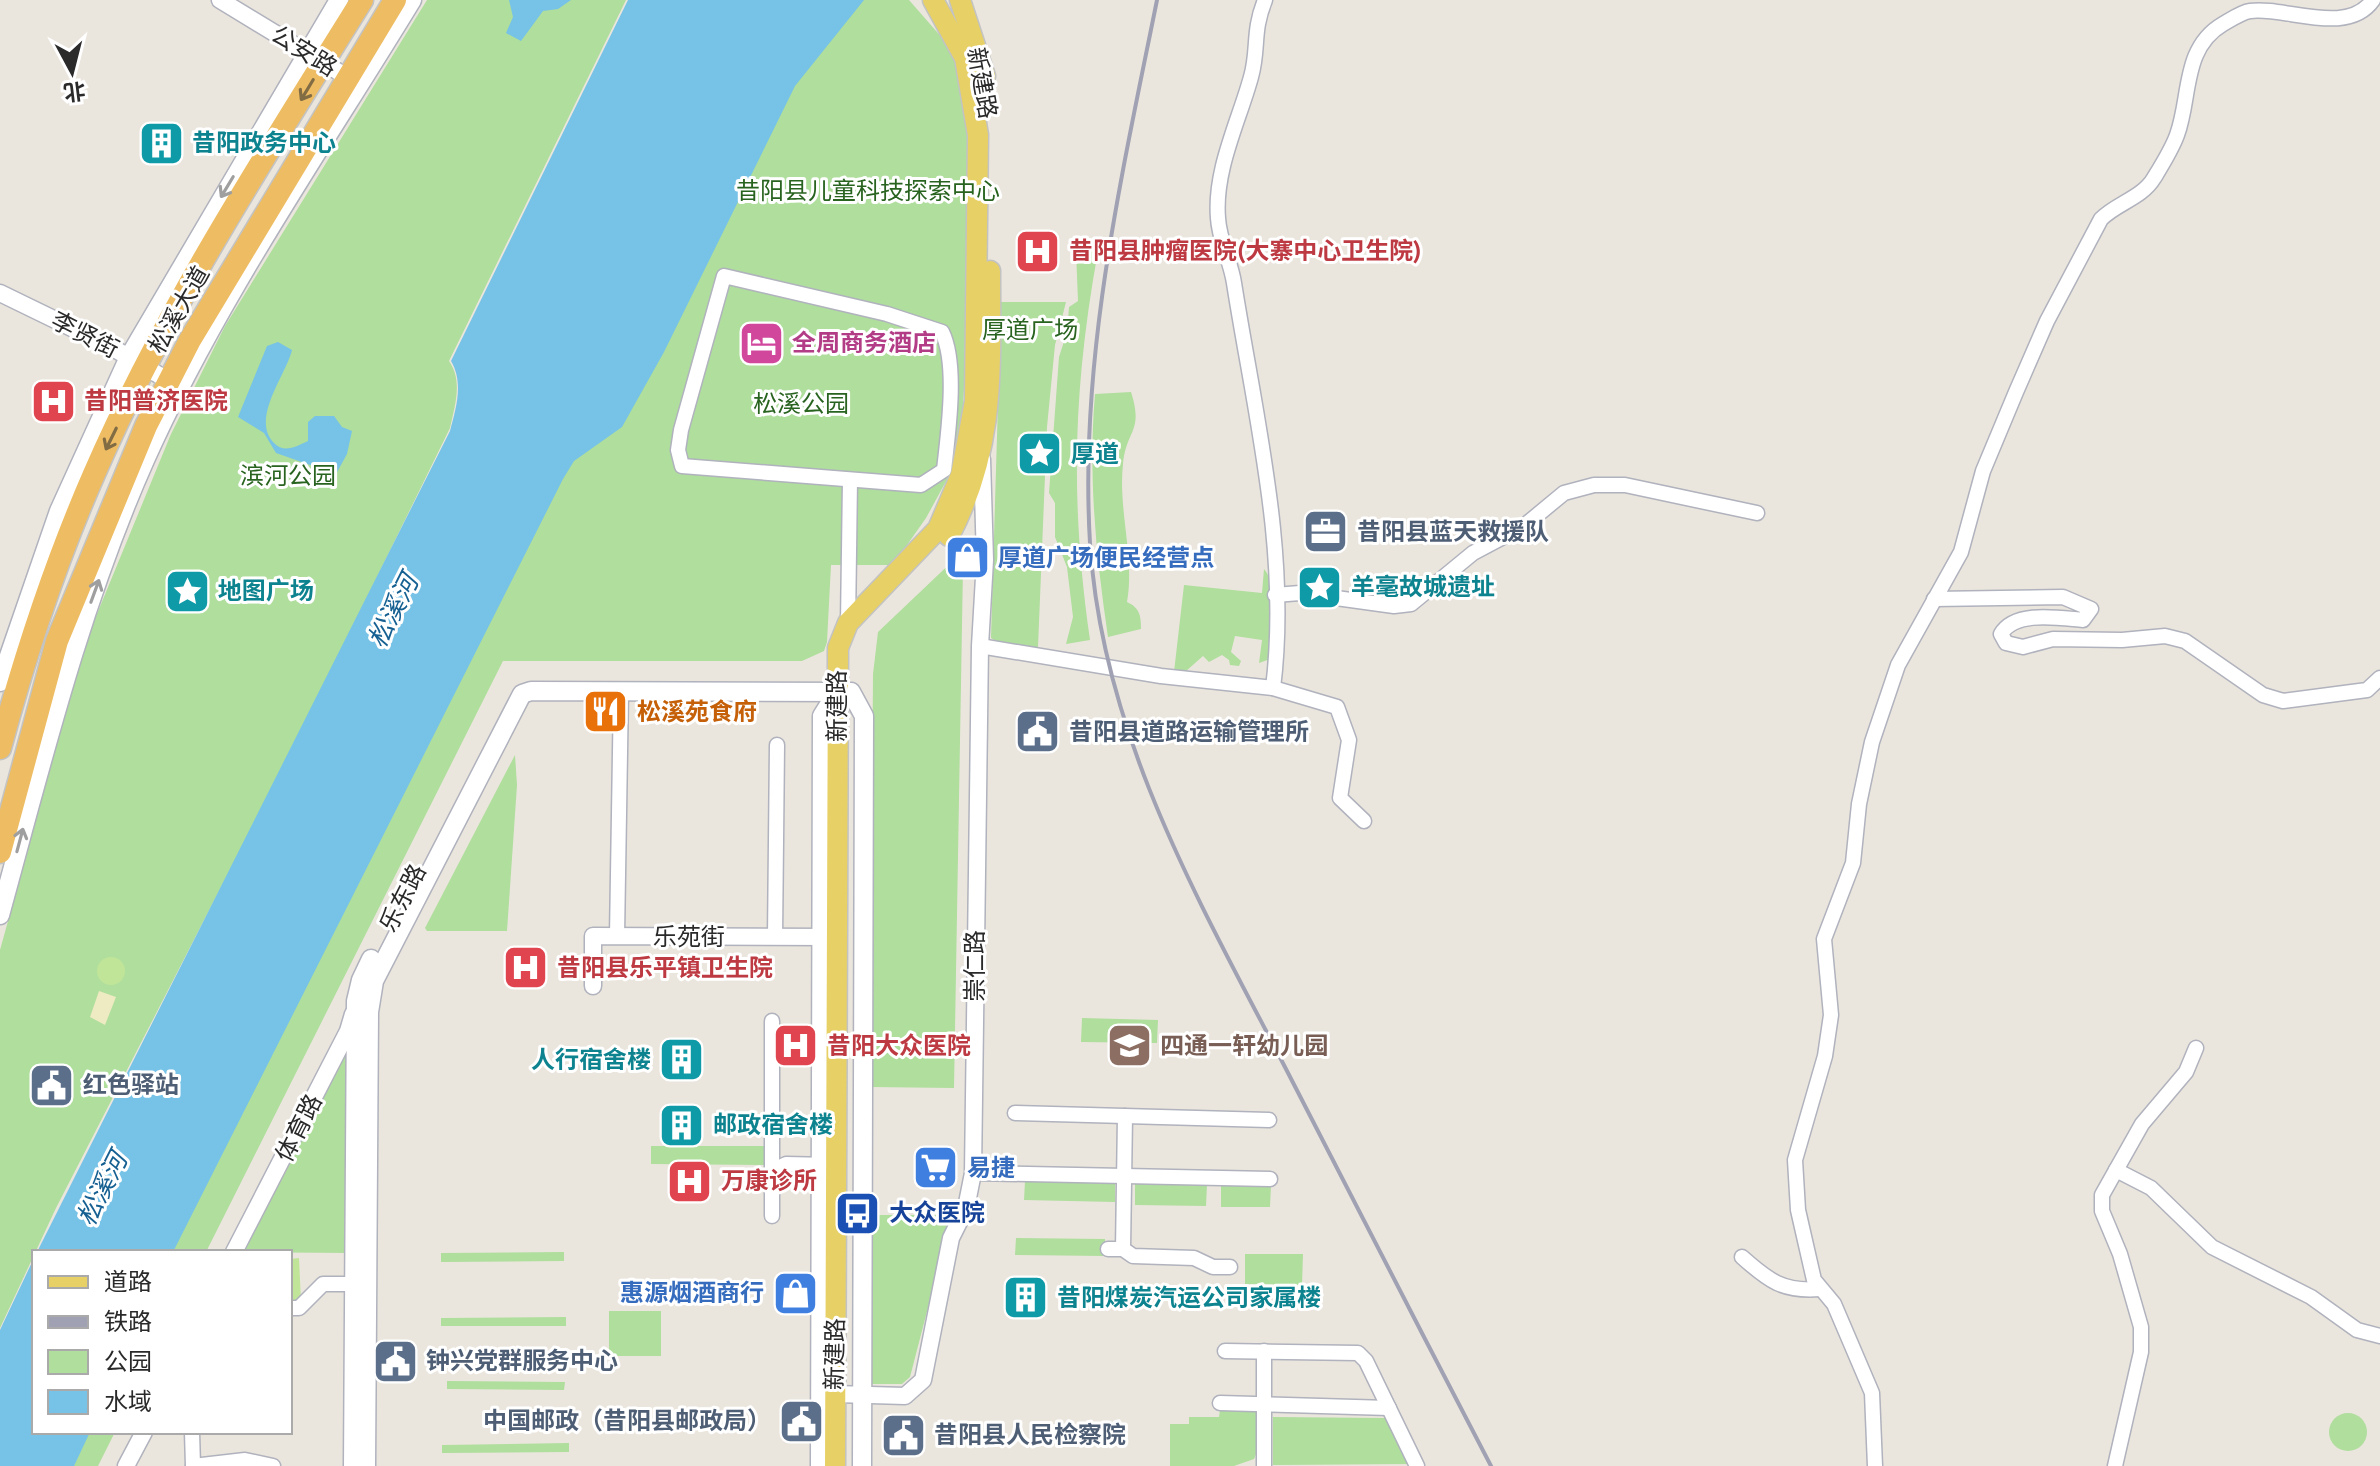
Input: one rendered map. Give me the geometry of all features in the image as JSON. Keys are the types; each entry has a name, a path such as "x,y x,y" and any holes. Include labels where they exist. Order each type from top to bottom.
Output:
{"highway":[{"name":"松溪大道","path":"0,748 24,659 54,574 138,363 316,57 362,0"},
{"name":"松溪大道","path":"0,852 57,641 116,491 169,381 395,0"}],"main road":[{"path":"316,57 339,0"},
{"path":"0,915 64,681 145,461 218,317 412,0"},
{"name":"新建路","path":"848,1466 844,686 838,648 848,623 938,529 961,475 975,401 978,135 965,58 933,0"},
{"name":"新建路","path":"835,1466 849,1394 830,1164 829,937 844,686 855,638 864,622 948,538 963,510 982,450 990,402 990,131 985,78 960,0"},
{"path":"0,682 59,511 138,363"},
{"name":"乐东路","path":"353,1466 356,1001 361,980 514,686 532,679 844,686"},
{"name":"乐东路","path":"366,1466 369,1012 374,981 522,694 531,691 844,686"},
{"path":"820,1466 830,1164"},
{"path":"849,1394 862,1466"}],"street":[{"name":"公安路","path":"220,0 347,77"},
{"path":"1265,0 1255,25 1252,74 1228,139 1217,218 1233,278 1253,411 1268,472 1275,595 1273,688"},
{"path":"1875,1466 1872,1393 1834,1304 1814,1280 1798,1210 1795,1160 1825,1056 1831,1015 1824,939 1853,863 1859,804 1872,742 1898,665 1961,552 1983,471 2047,321 2101,219 2152,182 2178,134 2191,65 2203,42 2219,26 2249,11 2307,19 2359,13 2373,0"},
{"path":"724,276 887,314 942,332 948,357 949,406 944,470 921,485 850,480 682,466 678,450 681,430 724,276"},
{"name":"李贤街","path":"0,293 169,381"},
{"name":"崇仁路","path":"849,1394 905,1396 923,1380 951,1238 966,1208 973,1173 980,646 985,560 982,450"},
{"path":"848,623 850,480"},
{"path":"1275,595 1300,593 1394,606 1411,604 1473,553 1524,526 1564,493 1594,485 1625,485 1757,513"},
{"path":"1934,599 2034,595 2084,603 2091,609 2083,620 2024,619 2005,626 2001,634 2006,643 2023,647 2053,639 2122,640 2165,636 2185,641 2263,695 2283,701 2367,690 2380,678"},
{"path":"980,646 1161,676 1273,688 1337,707 1349,740 1340,798 1364,821"},
{"path":"617,936 621,691"},
{"path":"775,937 777,745"},
{"name":"乐苑街","path":"593,986 593,936 829,937"},
{"name":"体育路","path":"235,1250 348,1031 356,1001"},
{"path":"772,1021 772,1216"},
{"path":"2115,1466 2141,1352 2141,1327 2120,1254 2102,1211 2102,1195 2142,1124 2186,1072 2196,1048"},
{"path":"1015,1113 1269,1120"},
{"path":"1125,1116 1124,1175 1116,1249 1133,1256 1194,1258 1213,1267 1230,1267"},
{"path":"772,1171 786,1164 830,1164"},
{"path":"2116,1170 2151,1188 2212,1247 2311,1297 2357,1330 2380,1336"},
{"path":"973,1173 1270,1179"},
{"path":"1742,1257 1774,1283 1795,1291 1820,1289"},
{"path":"292,1308 299,1308 323,1284 354,1284"},
{"path":"1225,1351 1358,1353 1366,1361 1417,1466"},
{"path":"1249,1466 1264,1464 1264,1351"},
{"path":"1220,1403 1389,1408"},
{"path":"126,1466 143,1434"},
{"path":"192,1434 193,1466 245,1460 273,1466"}],"green space":[{"name":"滨河公园","path":"427,0 626,0 449,361 457,385 450,428 309,716 36,1250 32,1250 32,1259 0,1328 0,950 85,643 171,434 225,326"},
{"name":"松溪公园","path":"853,0 909,0 951,48 966,82 973,224 963,406 950,474 926,518 893,565 831,565 827,642 824,651 802,661 503,661 207,1250 167,1250 466,642 747,148"},
{"path":"1076,251 1098,251 1083,350 1077,445 1079,540 1090,640 1066,644 1073,617 1067,567 1055,537 1055,503 1049,493 1059,357 1067,332 1069,307 1078,301"},
{"name":"厚道广场","path":"1001,302 1066,302 1055,345 1047,427 1038,647 1032,648 1013,647 991,638"},
{"path":"1131,392 1136,415 1125,453 1122,482 1129,568 1127,602 1139,613 1141,629 1108,637 1094,516 1092,455 1095,394"},
{"path":"958,556 963,567 954,1088 870,1087 873,674 878,632"},
{"path":"1264,569 1272,598 1270,659 1259,663 1262,640 1235,636 1231,652 1241,661 1239,666 1230,665 1222,655 1209,662 1203,656 1185,672 1174,672 1184,585 1262,593"},
{"path":"515,755 517,785 507,931 427,931 425,928"},
{"path":"111,957 121,961 125,971 121,981 111,985 101,981 97,971 101,961"},
{"path":"1082,1018 1158,1020 1157,1043 1081,1042"},
{"path":"349,1035 350,1253 240,1250"},
{"path":"651,1146 765,1146 765,1165 651,1164"},
{"path":"1025,1181 1115,1183 1115,1202 1024,1200"},
{"path":"1135,1183 1207,1184 1206,1206 1135,1205"},
{"path":"1221,1184 1271,1185 1270,1207 1221,1207"},
{"path":"872,1215 952,1215 910,1377 902,1384 871,1384"},
{"path":"1016,1238 1105,1239 1105,1256 1015,1255"},
{"path":"564,1252 564,1261 441,1262 441,1253"},
{"path":"1245,1254 1303,1254 1302,1285 1245,1284"},
{"path":"299,1258 301,1301 292,1301 292,1259"},
{"path":"609,1311 661,1311 661,1356 609,1356"},
{"path":"566,1317 566,1326 441,1326 441,1318"},
{"path":"447,1381 565,1382 564,1390 447,1389"},
{"path":"1220,1410 1257,1410 1258,1450 1254,1459 1234,1466 1170,1466 1170,1424 1189,1424 1189,1417 1219,1417"},
{"path":"2348,1413 2361,1419 2367,1432 2361,1445 2348,1451 2335,1445 2329,1432 2335,1419"},
{"path":"1273,1417 1385,1418 1410,1464 1273,1465"},
{"path":"81,1434 114,1434 98,1466 66,1466"},
{"path":"569,1443 569,1452 442,1453 442,1445"}],"sand":[{"path":"99,991 116,997 105,1025 90,1017"}],"water":[{"path":"509,0 571,0 558,9 543,11 521,41 506,33 513,17"},
{"name":"松溪河","path":"628,0 864,0 795,86 664,352 622,427 574,461 563,479 174,1250 38,1250 450,431 458,387 451,361"},
{"path":"278,342 292,350 268,410 268,433 278,446 291,448 308,441 308,422 315,416 334,416 342,427 352,431 347,454 336,474 276,453 264,433 238,417 267,346"},
{"path":"32,1262 32,1434 89,1434 74,1466 0,1466 0,1330"}],"railway":[{"path":"1157,0 1117,202 1097,338 1088,474 1090,543 1098,614 1114,683 1135,750 1189,880 1491,1466"}],"place":[{"name":"昔阳政务中心","path":"161,143"},
{"name":"昔阳县肿瘤医院(大寨中心卫生院)","path":"1038,251"},
{"name":"全周商务酒店","path":"761,343"},
{"name":"昔阳普济医院","path":"53,401"},
{"name":"厚道","path":"1040,454"},
{"name":"昔阳县蓝天救援队","path":"1326,532"},
{"name":"厚道广场便民经营点","path":"967,558"},
{"name":"羊毫故城遗址","path":"1320,587"},
{"name":"地图广场","path":"187,591"},
{"name":"松溪苑食府","path":"606,712"},
{"name":"昔阳县道路运输管理所","path":"1038,732"},
{"name":"昔阳县乐平镇卫生院","path":"526,968"},
{"name":"昔阳大众医院","path":"796,1046"},
{"name":"四通一轩幼儿园","path":"1129,1046"},
{"name":"人行宿舍楼","path":"682,1060"},
{"name":"红色驿站","path":"52,1085"},
{"name":"邮政宿舍楼","path":"682,1125"},
{"name":"易捷","path":"936,1168"},
{"name":"万康诊所","path":"690,1181"},
{"name":"大众医院","path":"858,1213"},
{"name":"惠源烟酒商行","path":"795,1293"},
{"name":"昔阳煤炭汽运公司家属楼","path":"1026,1298"},
{"name":"钟兴党群服务中心","path":"395,1361"},
{"name":"中国邮政（昔阳县邮政局）","path":"802,1421"},
{"name":"昔阳县人民检察院","path":"903,1435"}],"park label":[{"name":"昔阳县儿童科技探索中心","path":"868,191"}]}
